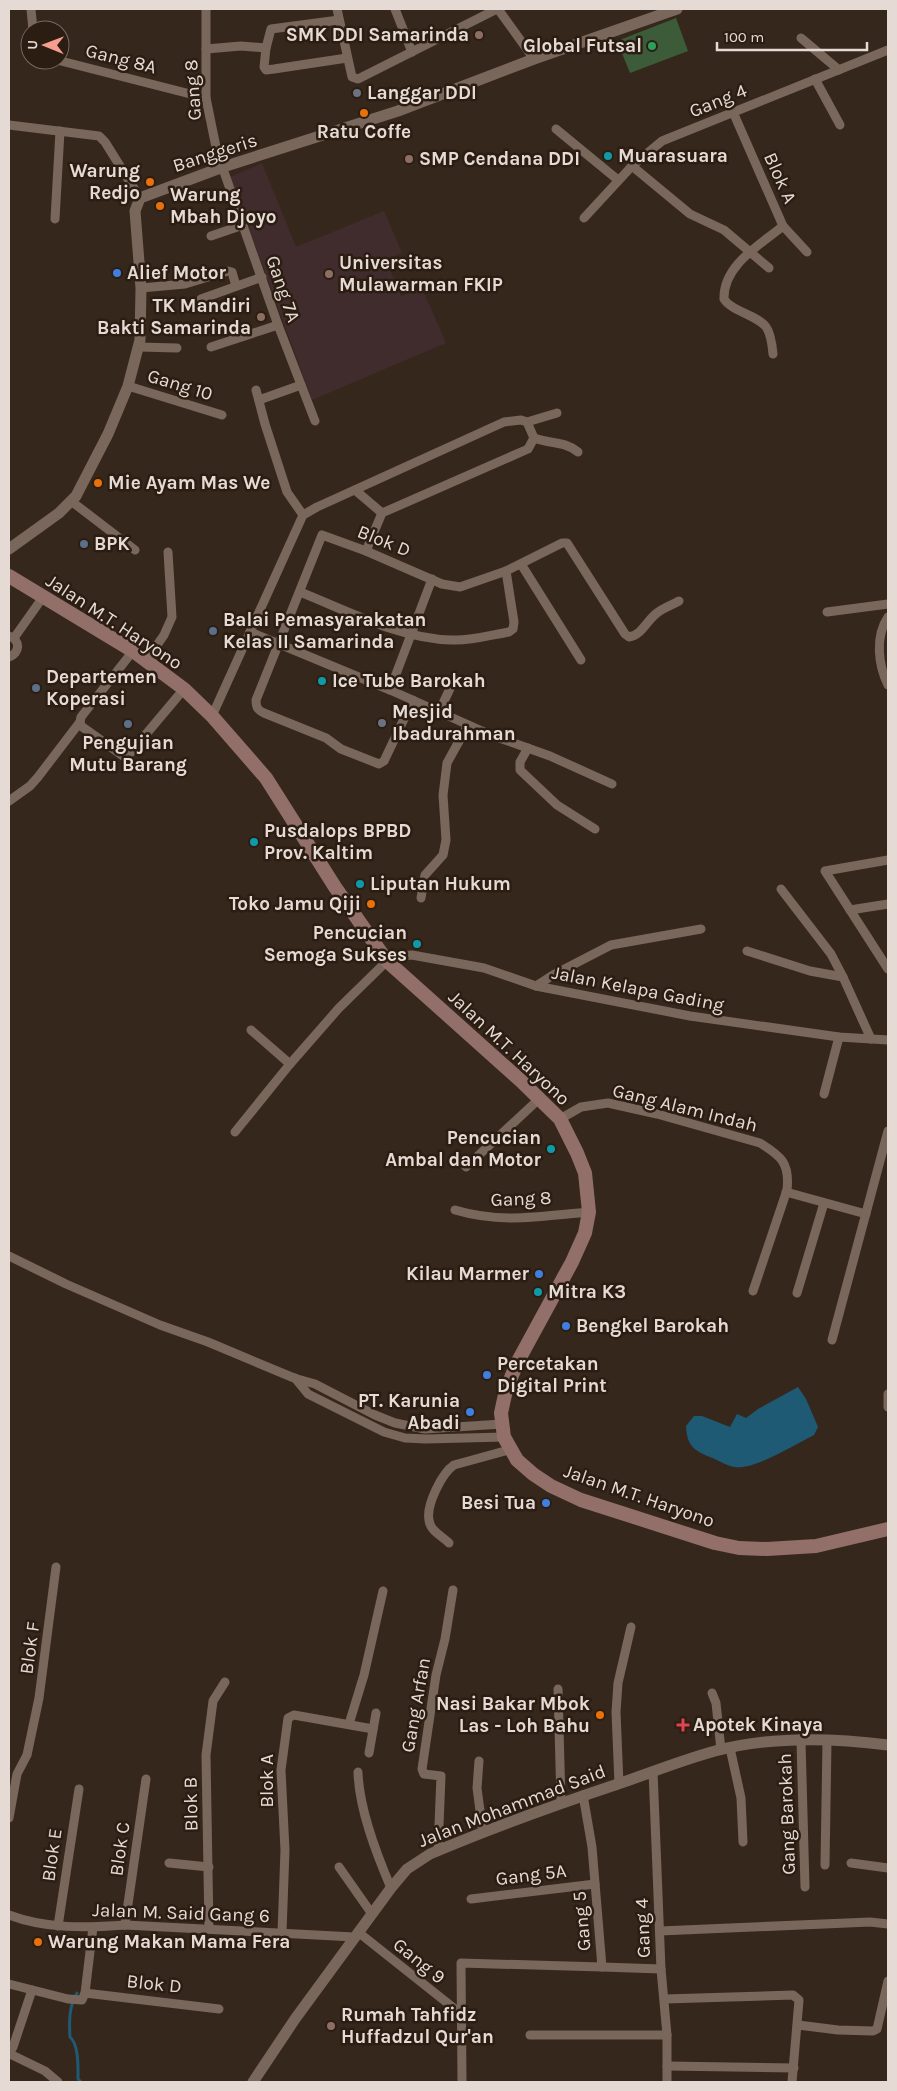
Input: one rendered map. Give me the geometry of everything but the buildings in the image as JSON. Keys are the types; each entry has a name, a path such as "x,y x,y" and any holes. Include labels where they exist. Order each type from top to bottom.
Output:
{"main road":[{"name":"Jalan M.T. Haryono","path":"9,576 133,651 184,690 212,716 266,778 335,887 387,961 560,1120 578,1153 585,1173 589,1212 584,1233 572,1262 517,1363 506,1390 501,1413 503,1431 517,1460 551,1486 581,1500 715,1543 739,1548 774,1549 816,1546 888,1529"}],"street":[{"name":"Gang 8","path":"206,9 206,98 222,167"},
{"path":"337,9 347,58 352,77 355,79 497,9 534,59"},
{"path":"395,9 412,52"},
{"name":"Banggeris","path":"140,198 222,167 398,111 534,59 677,9"},
{"path":"339,20 272,29 266,48 264,67 266,70 347,58"},
{"path":"801,38 839,70"},
{"path":"206,49 242,46 266,48"},
{"name":"Gang 4","path":"584,218 632,166 662,141 888,50"},
{"name":"Gang 8A","path":"70,63 206,98"},
{"path":"815,79 840,125"},
{"name":"Blok A","path":"733,112 783,226 807,252"},
{"path":"9,124 95,135 102,138 140,198 135,211 141,288 139,347 128,386 87,476 71,501 40,528 9,549"},
{"path":"556,129 618,180"},
{"path":"55,219 60,131"},
{"path":"632,166 690,214 724,230 769,268"},
{"name":"Gang 7A","path":"222,167 278,325 315,420"},
{"path":"211,236 243,225"},
{"path":"773,354 771,337 762,321 734,308 724,299 726,283 733,269 783,226"},
{"path":"141,288 185,284 228,271 232,272 236,286"},
{"path":"201,299 262,277"},
{"path":"211,347 278,325"},
{"path":"139,347 177,348"},
{"path":"259,400 301,385"},
{"name":"Gang 10","path":"128,386 222,415"},
{"path":"256,390 287,492 303,515"},
{"path":"212,716 303,515 316,506 504,422 514,420 527,422 558,412"},
{"path":"527,422 534,438 548,443 567,444 578,452"},
{"path":"366,551 382,513 528,449 534,438"},
{"path":"355,490 382,513"},
{"path":"71,501 135,550"},
{"name":"Blok D","path":"300,592 322,535 366,551 442,584 460,587 506,571 562,543 566,543 625,634 629,637 641,630 657,612 679,601"},
{"path":"146,661 164,635 172,618 168,552"},
{"path":"521,564 581,660"},
{"path":"413,700 384,761 376,763 341,749 326,738 258,710 256,700 300,592 410,635 453,640 512,631 514,622 506,571"},
{"path":"390,690 432,579"},
{"path":"9,658 18,649 18,643 11,637 43,598"},
{"path":"827,612 888,604"},
{"path":"888,618 881,629 880,646 880,663 888,685"},
{"path":"250,632 612,784"},
{"path":"9,801 34,782 80,722 81,717 133,651"},
{"path":"439,712 453,682"},
{"path":"80,722 81,726 126,758 184,690"},
{"path":"421,898 425,875 443,855 446,840 443,795 447,763 468,725"},
{"path":"528,748 520,762 520,770 557,805 595,829"},
{"path":"888,860 825,871 850,910 884,951 888,969"},
{"path":"781,889 831,954 871,1039"},
{"path":"850,910 888,904"},
{"path":"536,986 611,945 701,929"},
{"path":"747,951 810,971 843,977"},
{"name":"Jalan Kelapa Gading","path":"387,961 402,956 412,956 484,968 536,986 730,1023 839,1037 888,1040"},
{"path":"235,1132 290,1064 340,1008 387,961"},
{"path":"251,1030 290,1064"},
{"path":"824,1094 839,1037"},
{"path":"466,1166 539,1099"},
{"name":"Gang Alam Indah","path":"560,1120 581,1107 608,1104 657,1114 760,1143 774,1152 784,1162 788,1176 786,1192 753,1290"},
{"path":"832,1340 888,1131"},
{"path":"786,1192 866,1214"},
{"path":"797,1294 824,1203"},
{"name":"Gang 8","path":"456,1210 489,1218 506,1219 589,1212"},
{"path":"9,1256 66,1284 160,1325 208,1342 294,1378 315,1384 375,1415 404,1426 425,1429 503,1431"},
{"path":"294,1378 308,1394 384,1432 405,1438 426,1439 503,1431"},
{"path":"888,1394 888,1406"},
{"path":"449,1543 433,1530 428,1520 437,1488 447,1470 454,1465 512,1449"},
{"name":"Blok F","path":"9,1818 15,1782 26,1761 39,1698 56,1567"},
{"name":"Gang Arfan","path":"438,1850 442,1778 424,1774 422,1769 436,1675 445,1639 453,1590"},
{"path":"349,1724 364,1675 383,1591"},
{"path":"619,1784 616,1712 618,1682 630,1627"},
{"name":"Blok B","path":"209,1929 206,1755 213,1700 225,1682"},
{"path":"558,1689 561,1803"},
{"path":"712,1693 741,1798 743,1842"},
{"path":"369,1753 376,1713"},
{"name":"Blok A","path":"282,1932 285,1850 281,1770 287,1720 294,1715 373,1729"},
{"name":"Jalan Mohammad Said","path":"253,2082 295,2019 391,1888 407,1869 438,1850 583,1795 726,1749 756,1744 800,1741 827,1741 888,1746"},
{"name":"Gang Barokah","path":"800,1741 805,1887"},
{"path":"825,1865 827,1741"},
{"path":"479,1761 477,1788 484,1833"},
{"name":"Gang 4","path":"653,1771 661,1968 667,2035 667,2082"},
{"path":"358,1772 358,1789 391,1888"},
{"name":"Blok C","path":"125,1925 146,1779"},
{"name":"Blok E","path":"58,1926 79,1789"},
{"name":"Gang 5","path":"460,2013 460,1964 463,1962 602,1967 592,1847 583,1795"},
{"path":"169,1863 208,1867"},
{"path":"851,1863 888,1868"},
{"path":"339,1867 372,1914"},
{"name":"Gang 5A","path":"471,1899 595,1884"},
{"name":"Jalan M. Said Gang 6","path":"9,1915 58,1926 93,1927 125,1925 356,1935"},
{"path":"660,1931 870,1922 888,1924"},
{"path":"83,1996 93,1927"},
{"name":"Gang 9","path":"356,1935 460,2013"},
{"path":"602,1967 661,1968"},
{"path":"798,2025 873,2032 878,2028 888,1981"},
{"path":"9,1994 11,1984"},
{"name":"Blok D","path":"11,1984 68,1999 83,1996 219,2009"},
{"path":"32,1990 9,2053 45,2071 58,2082"},
{"path":"665,1999 794,1995 799,2000 792,2082"},
{"path":"460,2013 462,2082"},
{"path":"530,2035 667,2035"},
{"path":"667,2066 794,2068"}],"shaded area":[{"name":"Universitas Mulawarman FKIP","path":"262,163 296,247 384,211 402,253 386,260 401,296 422,288 446,343 312,400 230,177"}],"green space":[{"name":"Global Futsal","path":"676,18 688,51 630,73 617,41"}],"water":[{"path":"798,1387 806,1399 818,1427 814,1435 764,1461 743,1467 726,1464 699,1452 692,1446 688,1438 686,1426 694,1416 702,1416 730,1427 737,1414 746,1418 758,1409"}],"waterway":[{"path":"77,1993 71,2009 70,2037 75,2045 78,2079 81,2082"}],"place":[{"name":"SMK DDI Samarinda","path":"479,35"},
{"name":"Global Futsal","path":"652,46"},
{"name":"Langgar DDI","path":"357,93"},
{"name":"Ratu Coffe","path":"364,113"},
{"name":"Muarasuara","path":"608,156"},
{"name":"SMP Cendana DDI","path":"409,159"},
{"name":"Warung Redjo","path":"150,182"},
{"name":"Warung Mbah Djoyo","path":"160,206"},
{"name":"Alief Motor","path":"117,273"},
{"name":"Universitas Mulawarman FKIP","path":"329,274"},
{"name":"TK Mandiri Bakti Samarinda","path":"261,317"},
{"name":"Mie Ayam Mas We","path":"98,483"},
{"name":"BPK","path":"84,544"},
{"name":"Balai Pemasyarakatan Kelas II Samarinda","path":"213,631"},
{"name":"Ice Tube Barokah","path":"322,681"},
{"name":"Departemen Koperasi","path":"36,688"},
{"name":"Mesjid Ibadurahman","path":"382,723"},
{"name":"Pengujian Mutu Barang","path":"128,724"},
{"name":"Pusdalops BPBD Prov. Kaltim","path":"254,842"},
{"name":"Liputan Hukum","path":"360,884"},
{"name":"Toko Jamu Qiji","path":"371,904"},
{"name":"Pencucian Semoga Sukses","path":"417,944"},
{"name":"Pencucian Ambal dan Motor","path":"551,1149"},
{"name":"Kilau Marmer","path":"539,1274"},
{"name":"Mitra K3","path":"538,1292"},
{"name":"Bengkel Barokah","path":"566,1326"},
{"name":"Percetakan Digital Print","path":"487,1375"},
{"name":"PT. Karunia Abadi","path":"470,1412"},
{"name":"Besi Tua","path":"546,1503"},
{"name":"Nasi Bakar Mbok Las - Loh Bahu","path":"600,1715"},
{"name":"Apotek Kinaya","path":"683,1725"},
{"name":"Warung Makan Mama Fera","path":"38,1942"},
{"name":"Rumah Tahfidz Huffadzul Qur'an","path":"331,2026"}]}
